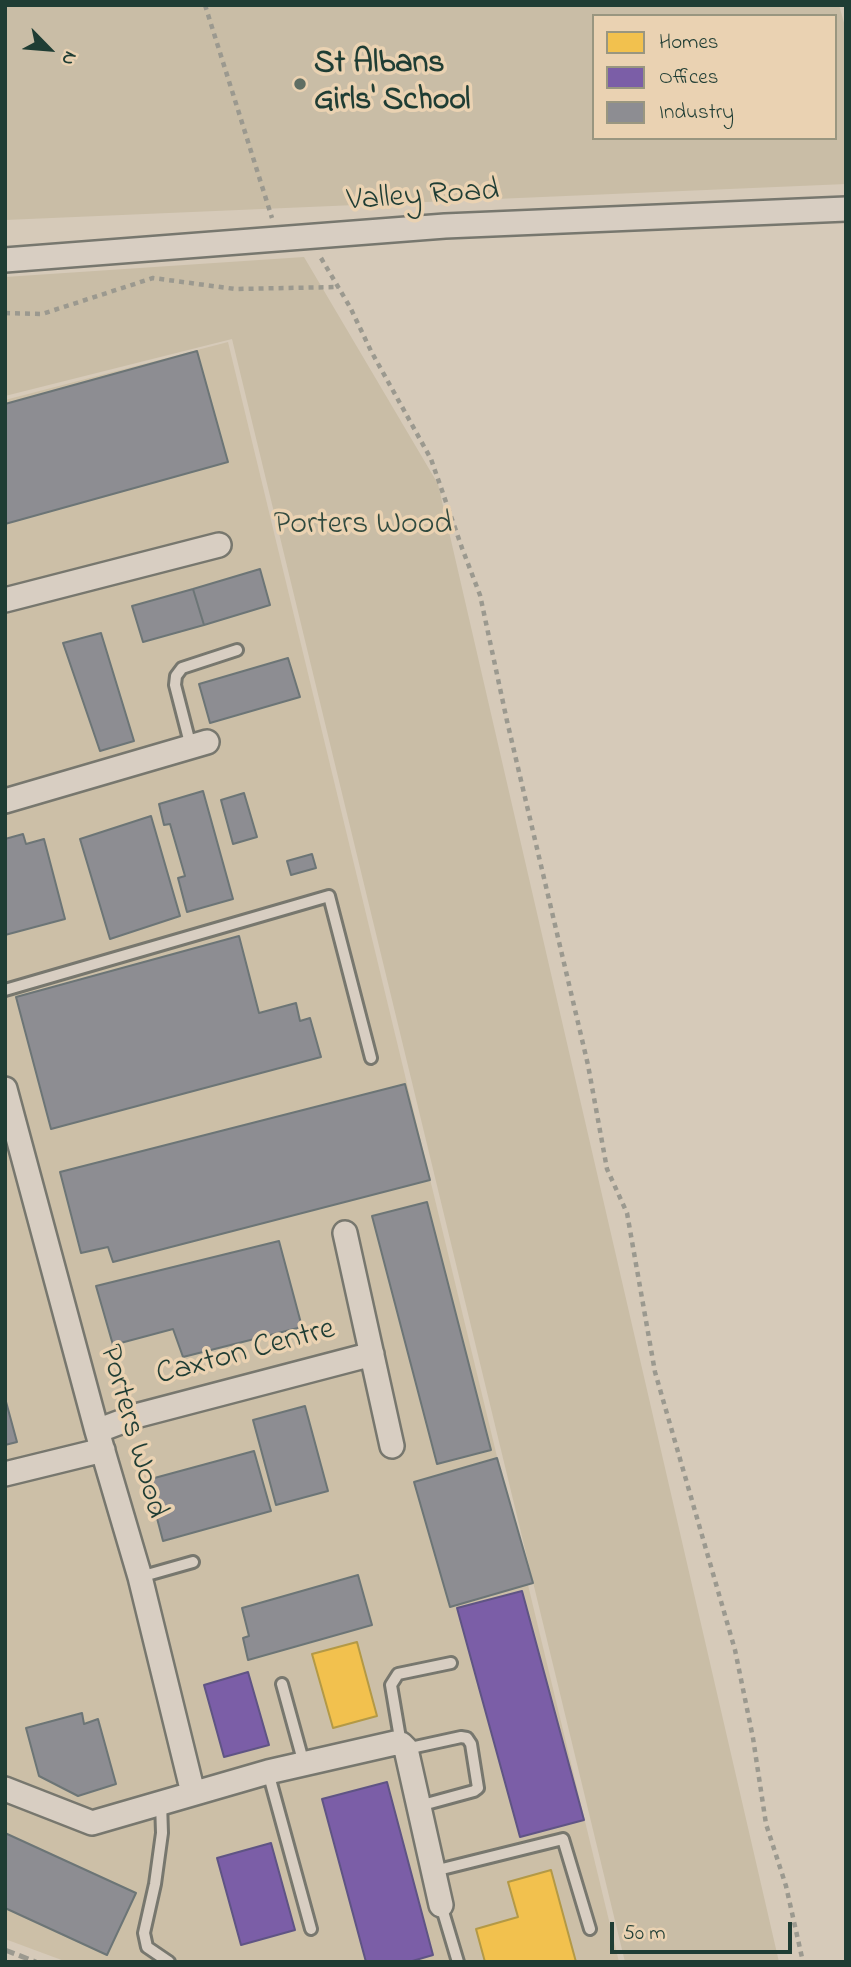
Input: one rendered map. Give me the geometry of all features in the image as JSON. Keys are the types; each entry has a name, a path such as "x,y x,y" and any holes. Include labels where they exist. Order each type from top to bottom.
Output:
{"street":[{"name":"Valley Road","path":"5,260 446,226 846,209"},
{"path":"5,600 219,545"},
{"path":"5,801 199,744"},
{"name":"Porters Wood","path":"5,1089 139,1577 193,1793"},
{"name":"Caxton Centre","path":"345,1234 392,1446"},
{"name":"Caxton Centre","path":"5,1474 40,1466 100,1441 139,1415 372,1354"},
{"path":"5,1789 92,1823 268,1772 395,1744 404,1747 441,1905"}],"lane":[{"path":"199,744 174,685 176,676 182,668 237,650"},
{"path":"5,990 329,896 371,1058"},
{"path":"139,1577 193,1562"},
{"path":"419,1806 478,1788 471,1744 467,1738 461,1737 404,1747 391,1685 398,1674 451,1663"},
{"path":"282,1684 304,1764"},
{"path":"268,1772 311,1929"},
{"path":"161,1802 162,1833 155,1884 144,1933 147,1947 169,1962"},
{"path":"434,1871 563,1839 590,1929"},
{"path":"441,1905 458,1962"}],"path":[{"path":"205,5 279,240"},
{"path":"306,238 339,287 431,459 480,595 588,1065 607,1169 627,1213 655,1371 735,1650 766,1824 786,1886 803,1962"},
{"path":"5,313 42,314 153,278 235,289 339,287"}],"shaded area":[{"path":"228,342 619,1962 67,1962 5,1939 5,400"}],"green space":[{"name":"St Albans Girls' School","path":"5,5 839,5 846,30 846,184 5,220"},
{"name":"Porters Wood","path":"304,257 438,484 779,1962 625,1962 232,339 5,396 5,277"}],"building: Homes":[{"path":"357,1642 377,1716 333,1728 312,1654"},
{"path":"551,1870 576,1962 485,1962 476,1929 518,1917 508,1882"}],"building: Offices":[{"path":"522,1591 584,1820 520,1837 457,1608"},
{"path":"248,1672 269,1745 224,1757 204,1685"},
{"path":"387,1782 433,1955 409,1962 366,1962 322,1799"},
{"path":"271,1843 295,1930 241,1945 217,1858"}],"building: Industry":[{"path":"197,351 228,462 5,524 5,404"},
{"path":"260,569 270,605 204,625 193,589"},
{"path":"193,589 204,625 143,642 132,606"},
{"path":"101,633 134,741 100,751 63,643"},
{"path":"288,658 300,697 210,723 199,684"},
{"path":"203,791 233,899 187,912 178,878 185,876 170,824 164,825 159,804"},
{"path":"244,793 257,837 233,844 221,800"},
{"path":"151,816 180,916 110,939 80,839"},
{"path":"23,834 26,844 44,839 65,919 5,935 5,839"},
{"path":"312,854 316,868 291,875 287,861"},
{"path":"239,936 259,1013 296,1003 300,1021 310,1018 321,1057 51,1129 16,997"},
{"path":"405,1084 430,1180 113,1262 108,1247 81,1253 60,1172"},
{"path":"427,1202 491,1450 437,1464 372,1216"},
{"path":"279,1241 302,1327 183,1357 173,1329 113,1345 96,1286"},
{"path":"5,1398 17,1442 5,1445"},
{"path":"305,1406 328,1491 276,1505 253,1420"},
{"path":"254,1451 271,1511 163,1541 147,1480"},
{"path":"497,1458 533,1583 450,1607 414,1482"},
{"path":"358,1575 372,1625 248,1660 243,1638 249,1636 242,1608"},
{"path":"82,1713 84,1724 98,1719 116,1784 78,1796 39,1776 26,1728"},
{"path":"5,1833 136,1893 107,1955 5,1908"}],"railway":[{"path":"5,1950 36,1962"}],"place":[{"name":"St Albans Girls' School","path":"300,84"}]}
